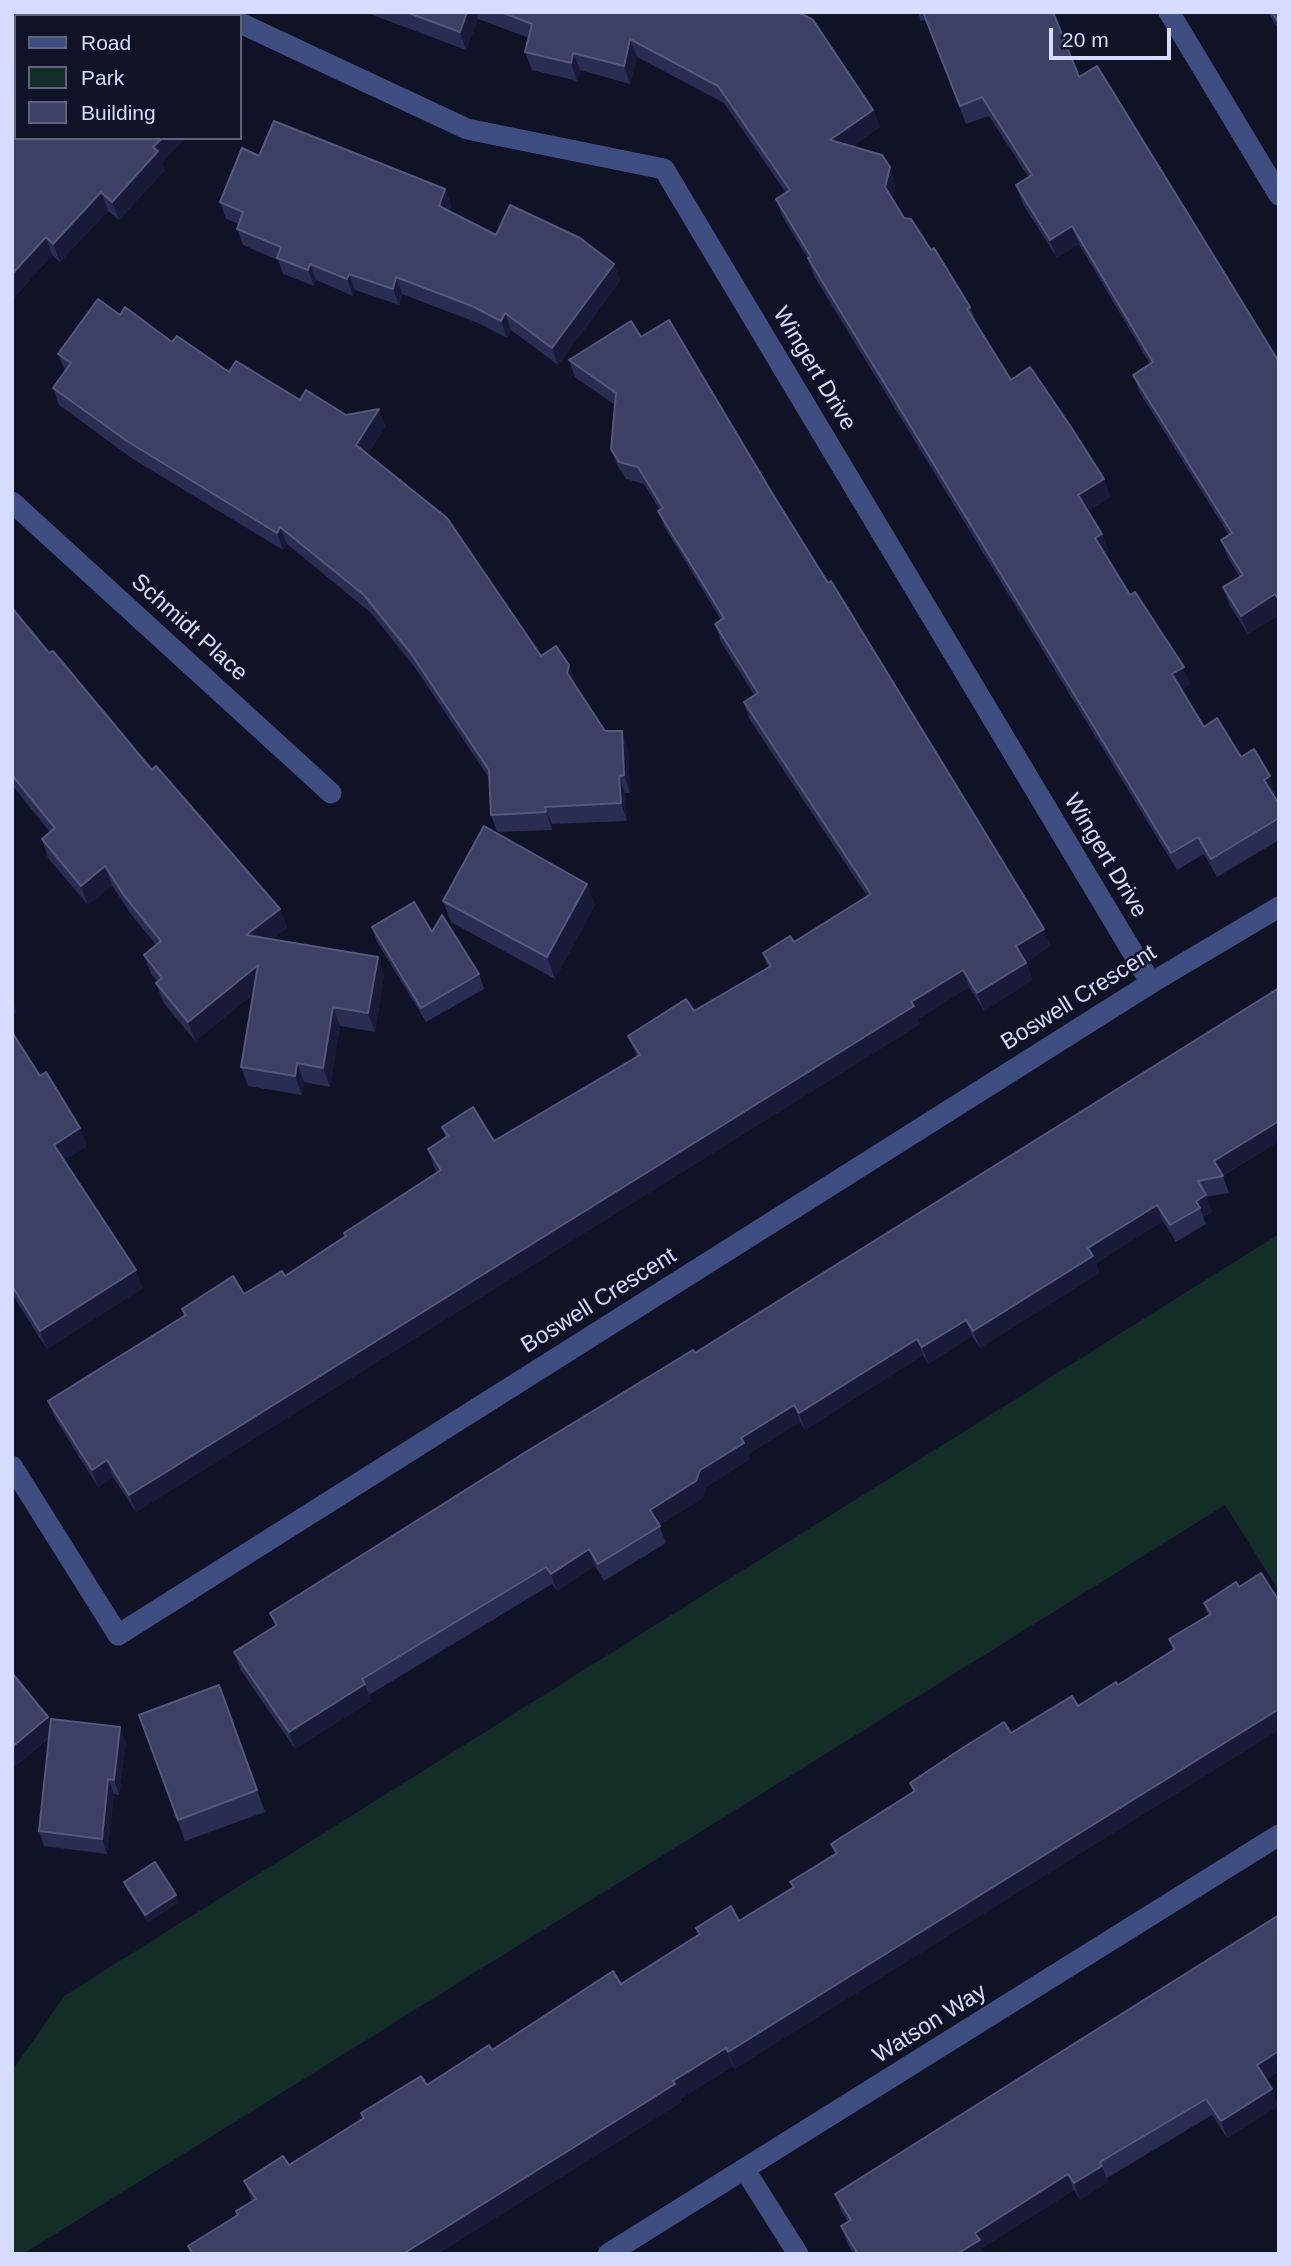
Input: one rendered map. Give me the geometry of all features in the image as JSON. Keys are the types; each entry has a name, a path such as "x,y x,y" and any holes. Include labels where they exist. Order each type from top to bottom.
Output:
{"street":[{"path":"1169,12 1279,195"},
{"name":"Wingert Drive","path":"242,24 467,129 664,169 1151,983"},
{"name":"Schmidt Place","path":"12,502 331,793"},
{"name":"Boswell Crescent","path":"12,1466 118,1635 1151,983 1279,907"},
{"name":"Watson Way","path":"608,2254 746,2171 1279,1835"},
{"path":"746,2171 798,2254"}],"green space":[{"path":"1279,1234 1279,1591 1225,1505 23,2254 12,2254 12,2071 64,1996"}],"building":[{"path":"406,12 467,12 460,32"},
{"path":"501,12 798,12 813,20 873,110 830,140 882,155 890,167 885,187 904,218 911,219 931,250 934,248 970,307 967,309 1011,380 1030,367 1071,427 1104,479 1078,495 1102,534 1095,538 1130,595 1135,592 1184,667 1172,674 1204,727 1217,718 1241,757 1254,749 1270,776 1264,780 1279,804 1279,818 1211,859 1198,837 1171,853 808,258 811,257 776,199 790,190 718,86 630,39 624,66 573,53 571,63 525,52 532,24"},
{"path":"923,12 1053,12 1079,77 1097,66 1279,362 1279,600 1275,594 1241,616 1223,587 1243,575 1221,540 1232,533 1133,375 1153,362 1072,226 1050,240 1016,185 1032,175 982,97 960,106"},
{"path":"1272,12 1279,12 1279,24"},
{"path":"14,114 14,140 160,140 153,147 158,151 112,202 101,192 53,244 46,237 12,274"},
{"path":"274,121 445,189 439,206 496,235 510,205 580,238 614,264 552,348 505,313 501,321 472,306 396,277 393,289 349,274 347,279 310,264 308,270 277,258 281,247 237,229 243,212 220,202 242,148 259,156"},
{"path":"98,299 120,315 125,307 172,342 177,336 229,372 236,361 300,400 306,390 346,415 379,409 356,445 447,518 541,656 556,646 569,665 567,673 605,731 622,731 624,775 619,776 621,803 545,807 546,812 491,815 489,770 410,652 364,595 280,527 277,533 127,441 53,388 71,363 58,354"},
{"path":"669,320 772,493 828,583 831,581 1044,929 1016,946 1026,963 977,993 963,970 911,1002 914,1006 129,1495 107,1460 92,1470 48,1401 186,1315 182,1309 233,1276 244,1294 282,1271 285,1276 346,1236 344,1233 441,1170 428,1149 448,1136 442,1127 473,1107 494,1141 640,1055 628,1036 686,999 694,1011 771,966 763,953 790,936 794,942 871,894 744,702 758,693 715,624 724,618 658,511 663,508 638,467 619,462 611,449 616,393 569,360 631,321 641,337"},
{"path":"12,608 49,653 53,651 152,770 156,766 280,909 246,935 378,957 368,1013 333,1007 323,1068 297,1063 295,1076 241,1067 258,965 188,1022 156,983 162,978 144,955 161,941 123,894 105,866 81,886 42,839 55,828 12,775"},
{"path":"484,826 587,884 547,957 443,901"},
{"path":"414,902 432,932 442,915 479,974 421,1008 372,927"},
{"path":"1279,988 1279,1121 1214,1161 1223,1176 1198,1181 1206,1195 1196,1201 1200,1208 1170,1225 1157,1205 1088,1248 1093,1256 973,1331 966,1320 922,1347 917,1339 799,1413 794,1405 741,1438 744,1443 700,1470 696,1481 650,1510 660,1526 598,1564 589,1549 551,1574 546,1567 362,1679 365,1684 289,1732 234,1652 277,1625 270,1613 529,1450 693,1350 695,1353"},
{"path":"12,1032 40,1076 46,1072 80,1128 54,1145 136,1270 40,1331 12,1286"},
{"path":"1261,1573 1279,1601 1279,1709 728,2052 726,2048 673,2081 675,2084 403,2254 193,2254 188,2246 238,2215 236,2211 256,2199 244,2181 283,2156 289,2165 364,2118 361,2113 421,2076 427,2085 489,2045 492,2050 613,1971 621,1984 700,1934 696,1928 731,1906 739,1921 794,1887 790,1882 837,1853 831,1844 915,1791 910,1783 961,1749 1004,1722 1011,1733 1072,1696 1078,1706 1116,1682 1118,1685 1175,1649 1169,1639 1211,1614 1204,1603 1236,1582 1239,1587"},
{"path":"12,1673 48,1717 12,1747"},
{"path":"219,1685 257,1790 178,1820 139,1715"},
{"path":"51,1719 120,1727 114,1780 108,1779 102,1839 39,1831"},
{"path":"155,1862 176,1895 145,1915 124,1882"},
{"path":"1279,1915 1279,2051 1257,2065 1272,2089 1221,2121 1206,2099 1100,2162 1102,2166 1074,2183 1068,2174 975,2233 980,2240 957,2254 858,2254 841,2226 851,2220 835,2194"}]}
